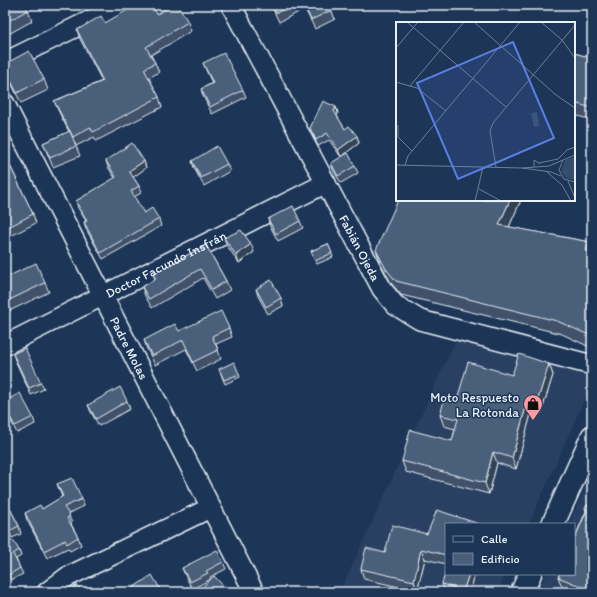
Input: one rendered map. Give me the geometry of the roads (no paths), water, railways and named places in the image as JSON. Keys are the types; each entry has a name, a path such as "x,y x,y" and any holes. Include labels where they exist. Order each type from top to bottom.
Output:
{"main road":[{"path":"553,523 592,437"},
{"path":"522,592 530,575"}],"street":[{"path":"5,62 121,5"},
{"name":"Fabián Ojeda","path":"231,5 382,289 395,305 420,320 592,365"},
{"name":"Padre Molas","path":"5,104 254,592"},
{"name":"Doctor Facundo Insfrán","path":"5,345 326,183"},
{"path":"47,592 67,578 210,508"}],"place":[{"name":"Moto Respuesto La Rotonda","path":"533,421"}]}
